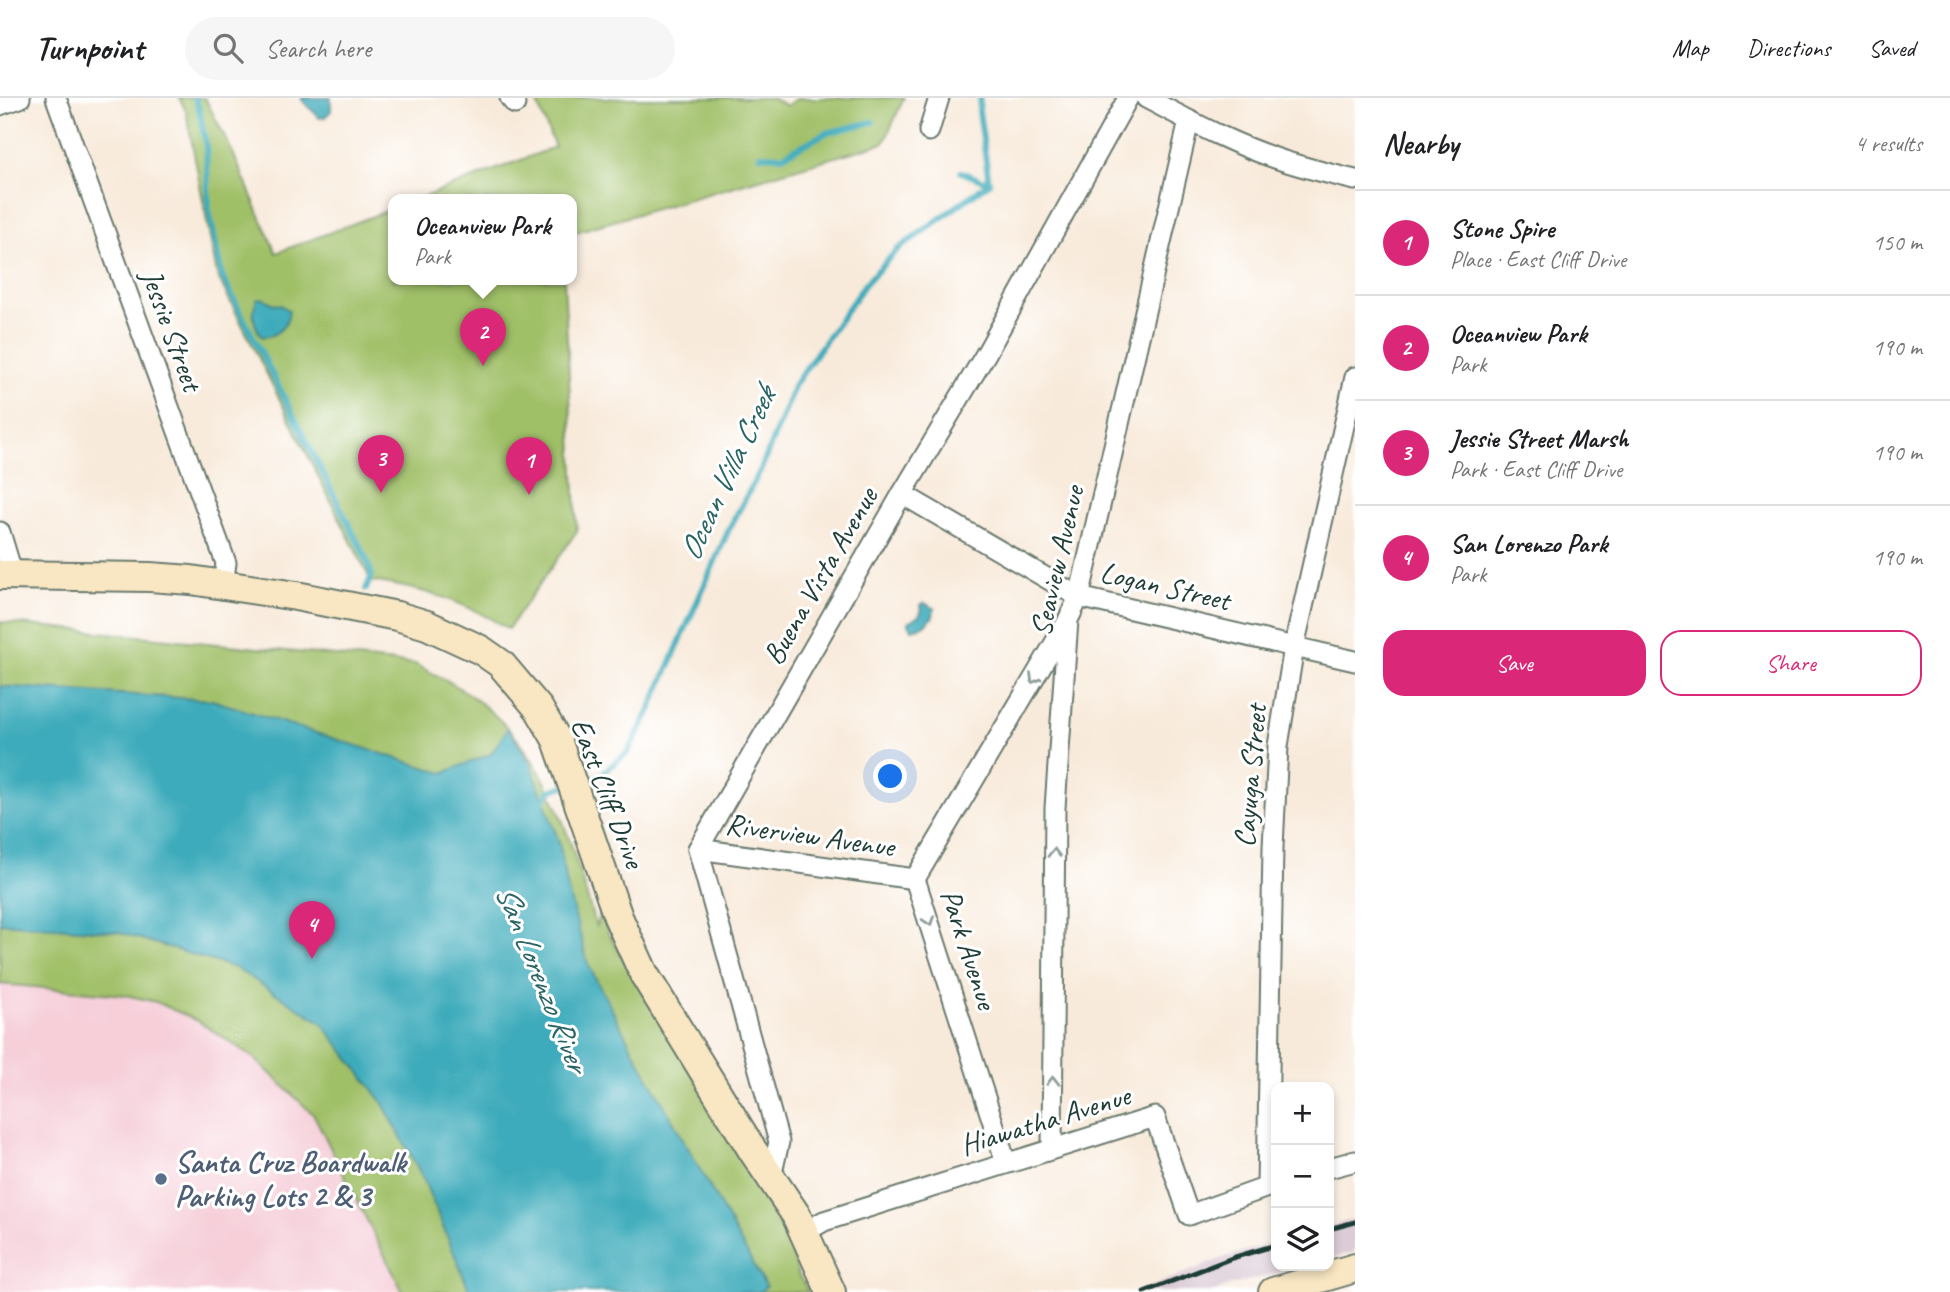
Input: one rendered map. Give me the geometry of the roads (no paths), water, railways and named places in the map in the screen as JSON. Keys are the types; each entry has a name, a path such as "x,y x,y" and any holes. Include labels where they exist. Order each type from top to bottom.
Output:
{"main road":[{"name":"East Cliff Drive","path":"7,575 150,577 223,584 334,603 427,625 481,650 501,664 539,709 557,740 618,917 643,974 806,1232 831,1292"},
{"path":"1283,1290 1355,1268"}],"street":[{"path":"0,105 20,98"},
{"name":"Jessie Street","path":"56,98 226,563 223,584"},
{"path":"929,131 939,98"},
{"name":"Buena Vista Avenue","path":"698,849 987,352 1128,98"},
{"path":"1146,98 1189,121 1283,161 1355,180"},
{"name":"Seaview Avenue","path":"1052,1149 1055,808 1068,620 1079,597 1189,121"},
{"name":"Cayuga Street","path":"1272,1145 1273,847 1278,746 1294,647 1355,377"},
{"name":"Logan Street","path":"902,494 1079,597 1355,661"},
{"path":"0,532 7,575"},
{"name":"Park Avenue","path":"1006,1163 915,879 1068,620"},
{"path":"698,849 779,1142 771,1177"},
{"name":"Riverview Avenue","path":"698,849 915,879"},
{"path":"753,1151 768,1140 770,1110"},
{"name":"Hiawatha Avenue","path":"806,1232 824,1221 1155,1117 1189,1215 1271,1185"},
{"path":"1334,1167 1355,1161"}],"water":[{"path":"301,98 331,98 331,111 325,117 319,118"},
{"path":"262,298 289,311 281,329 273,335 262,337 255,323 254,309 257,299"},
{"path":"924,603 934,608 933,617 923,626 912,629 908,622 919,616 922,609 920,605"},
{"name":"San Lorenzo River","path":"0,686 212,700 443,773 491,754 508,728 530,762 559,842 568,890 588,964 766,1287 760,1292 470,1292 423,1178 381,1100 321,1022 235,968 118,932 0,923"}],"waterway":[{"path":"195,98 206,146 209,210 222,276 365,556 372,575 366,589"},
{"name":"Ocean Villa Creek","path":"579,782 600,775 628,752 649,712 729,529 761,469 795,384 865,284 897,250 989,183 979,111 980,98"},
{"path":"760,155 782,156 826,133 873,122"},
{"path":"961,172 989,183"},
{"name":"Ocean Villa Creek","path":"540,806 549,791 565,786"}],"railway":[{"path":"1334,1228 1355,1222"},
{"path":"1144,1292 1232,1258 1271,1246"}],"place":[{"name":"Oceanview Park","path":"483,366"},
{"name":"Jessie Street Marsh","path":"381,493"},
{"name":"Stone Spire","path":"529,495"},
{"name":"San Lorenzo Park","path":"312,959"},
{"name":"Santa Cruz Boardwalk Parking Lots 2 & 3","path":"161,1179"}]}
